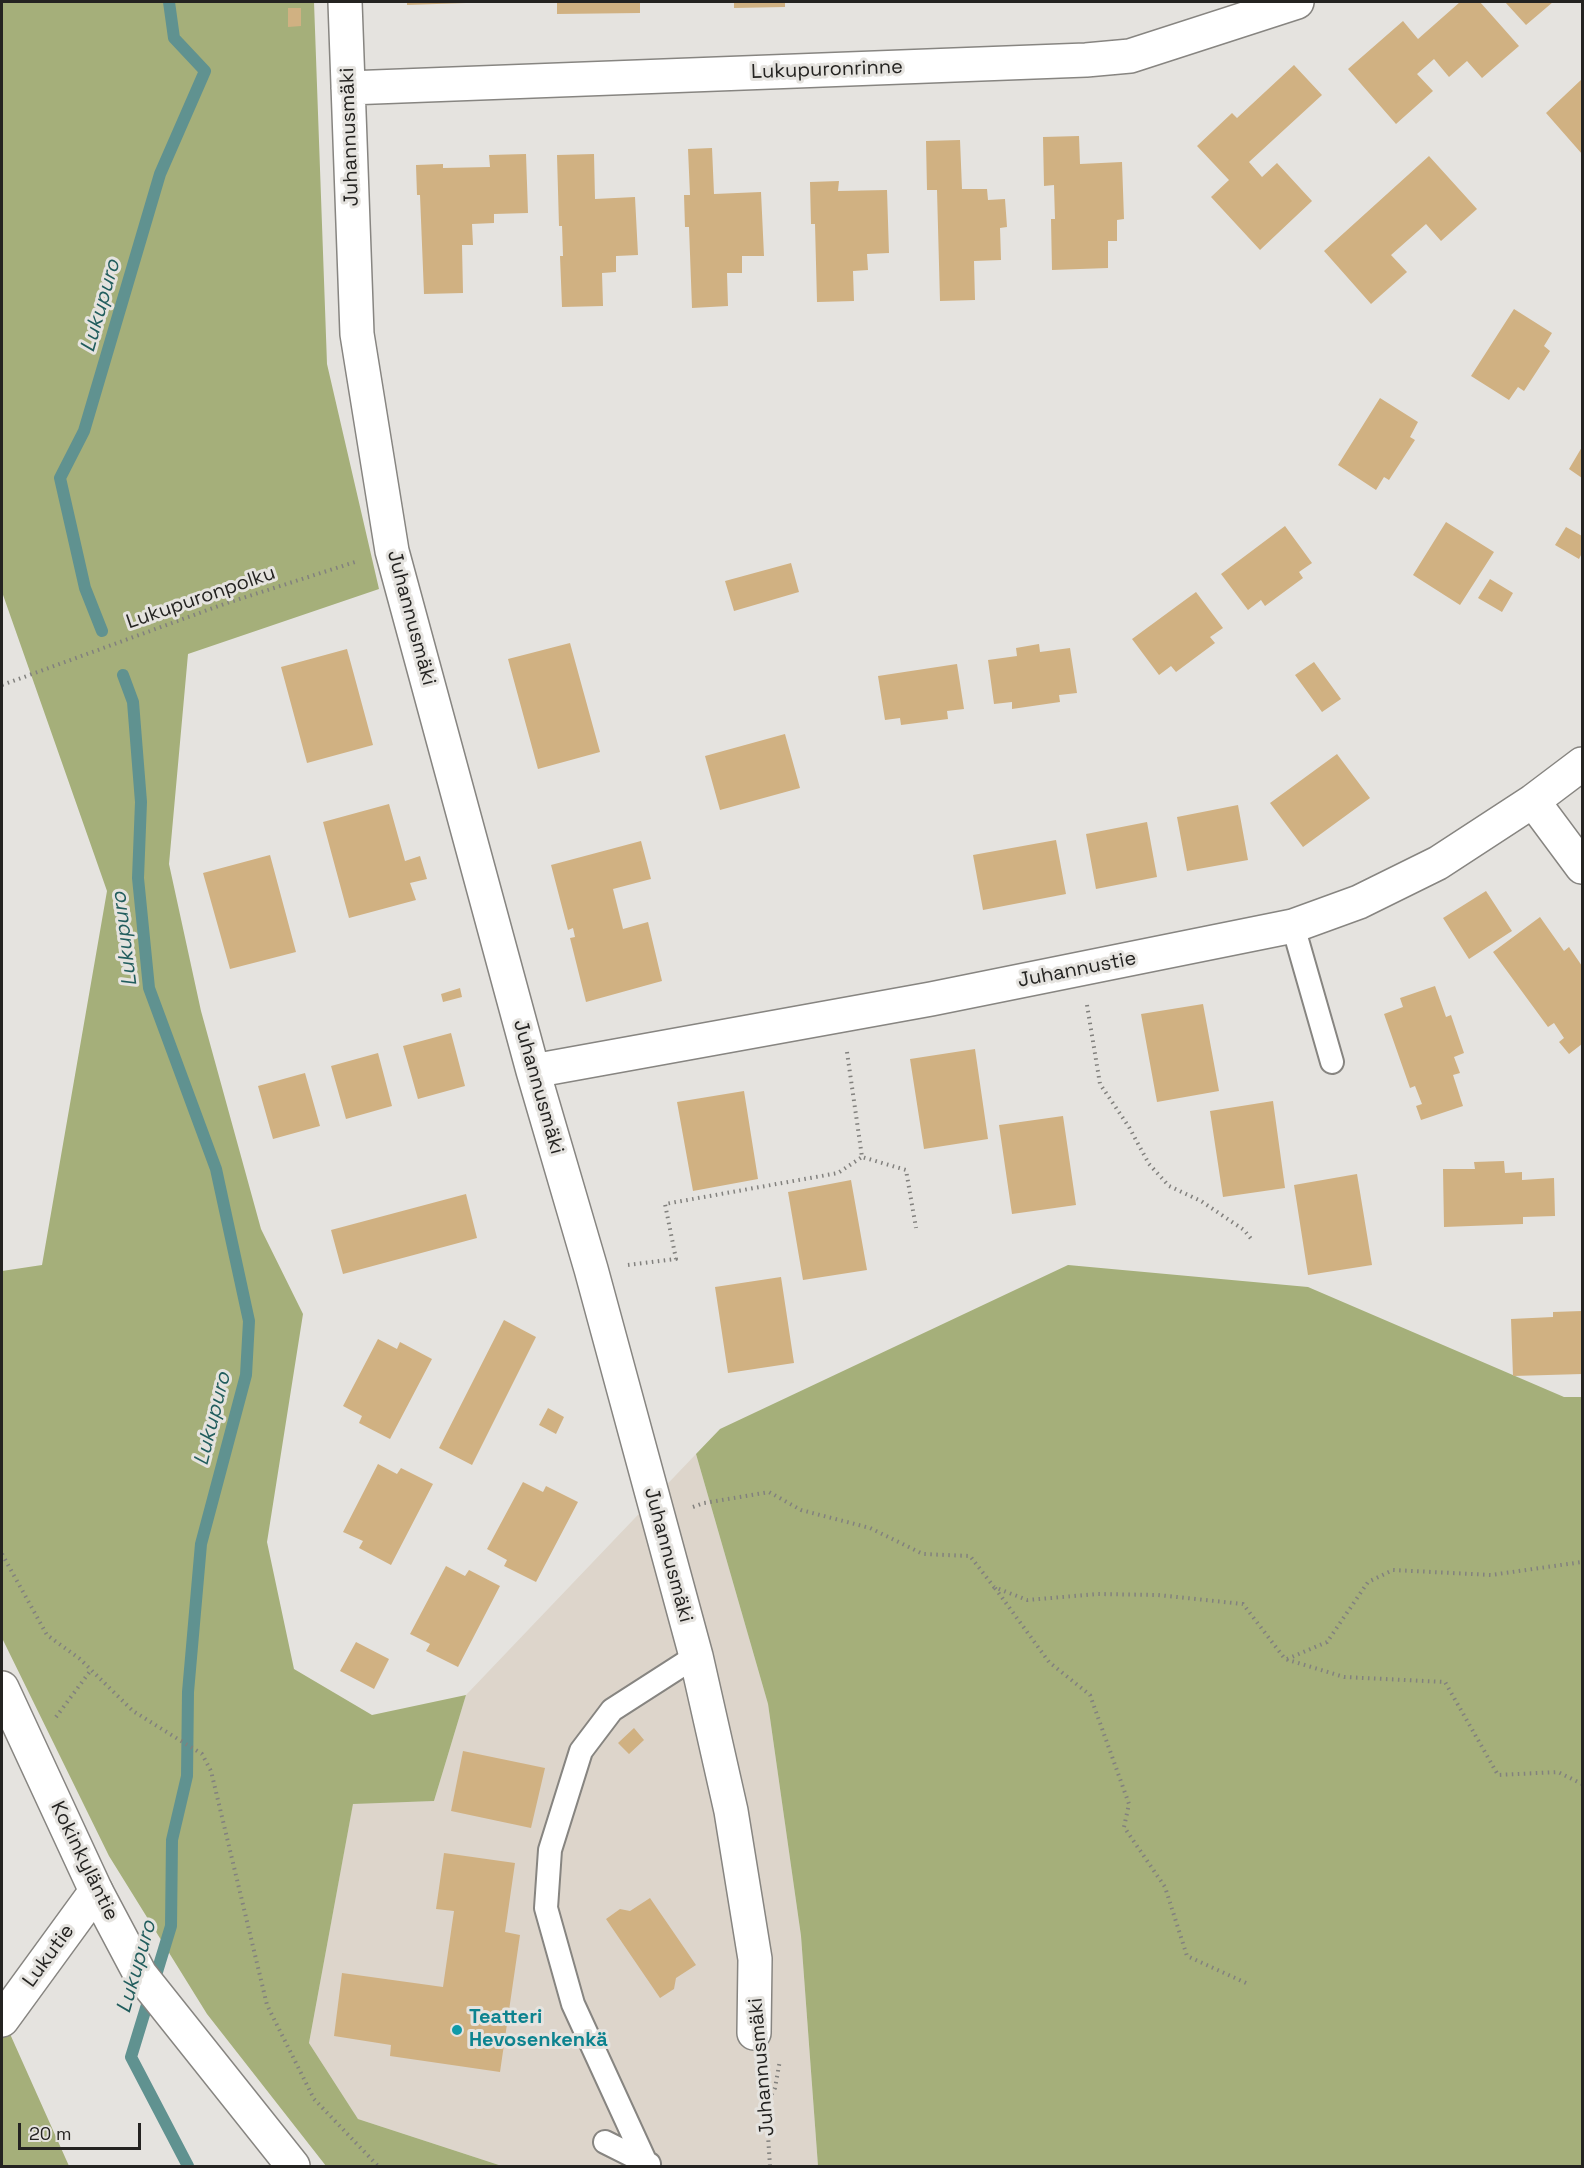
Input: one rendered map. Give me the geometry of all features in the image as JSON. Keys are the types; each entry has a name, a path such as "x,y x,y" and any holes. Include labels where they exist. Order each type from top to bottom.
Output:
{"street":[{"name":"Juhannusmäki","path":"345,2 357,334 392,550 532,1071 591,1269 696,1656 731,1811 755,1959 754,2033"},
{"name":"Lukupuronrinne","path":"348,88 1086,60 1130,56 1297,2"},
{"name":"Juhannustie","path":"532,1071 842,1016 1293,926 1359,902 1438,863 1533,801 1582,764"},
{"path":"1533,801 1582,867"},
{"name":"Kokinkyläntie","path":"2,1688 96,1891 140,1974 293,2166"},
{"name":"Lukutie","path":"2,2020 96,1891"}],"lane":[{"path":"1293,926 1332,1062"},
{"path":"649,2165 573,2004 546,1908 550,1850 581,1751 612,1710 696,1656"},
{"path":"605,2142 649,2165"}],"path":[{"name":"Lukupuronpolku","path":"2,685 224,604 392,550"},
{"path":"1081,969 1100,1084 1129,1126 1149,1164 1169,1186 1201,1202 1244,1230 1252,1240"},
{"path":"842,1016 862,1156"},
{"path":"862,1156 906,1170 916,1228"},
{"path":"591,1269 676,1259 665,1204 838,1173 862,1156"},
{"path":"687,1510 704,1503 769,1492 801,1510 870,1528 923,1554 970,1556 1049,1662 1090,1695 1129,1804 1124,1827 1166,1887 1187,1956 1246,1983"},
{"path":"2,1554 47,1635 80,1659 133,1711 201,1754 211,1771 267,2005 314,2099 378,2166"},
{"path":"1285,1659 1327,1642 1368,1582 1393,1570 1491,1575 1582,1562"},
{"path":"994,1587 1027,1600 1098,1594 1243,1604 1285,1659 1344,1677 1444,1682 1498,1775 1558,1772 1582,1784"},
{"path":"31,1751 91,1670"},
{"name":"Juhannusmäki","path":"754,2033 766,2105 771,2166"}],"shaded area":[{"path":"696,1454 768,1704 801,1936 818,2166 502,2166 358,2119 309,2043 353,1803 434,1801 466,1695"}],"green space":[{"path":"2,2 314,2 327,364 379,589 188,654 169,864 201,1011 261,1229 303,1314 267,1542 294,1669 372,1715 466,1695 434,1801 353,1804 309,2043 358,2119 502,2166 326,2166 207,2014 109,1856 2,1638 2,1271 42,1265 107,891 2,592"},
{"path":"1068,1265 1308,1287 1564,1397 1582,1397 1582,2166 818,2166 801,1936 768,1704 696,1454 720,1429"},
{"path":"2,2016 69,2166 2,2166"}],"building":[{"path":"407,2 466,2 466,3 407,5"},
{"path":"557,2 640,2 640,13 557,14"},
{"path":"734,2 785,2 785,7 734,8"},
{"path":"1460,2 1480,2 1519,46 1482,78 1467,61 1449,77 1434,59 1417,74 1433,91 1396,124 1348,69 1403,21 1418,39"},
{"path":"1505,2 1553,2 1526,25"},
{"path":"288,8 301,8 301,26 288,27"},
{"path":"1294,65 1322,95 1249,162 1262,177 1277,163 1312,201 1260,250 1211,197 1229,180 1197,146 1232,113 1237,118"},
{"path":"1582,79 1582,154 1546,113"},
{"path":"1079,136 1080,164 1122,162 1124,219 1117,220 1117,241 1108,241 1108,268 1052,270 1051,219 1055,219 1054,185 1044,186 1043,137"},
{"path":"960,140 962,189 987,189 988,200 1005,199 1007,227 1000,228 1001,260 974,261 975,300 940,301 937,190 927,190 926,141"},
{"path":"712,148 714,194 761,192 764,256 742,256 742,273 727,273 728,306 692,308 689,227 685,227 684,195 690,195 688,149"},
{"path":"526,154 528,213 494,214 494,223 472,224 473,245 462,245 463,293 424,294 420,195 417,195 416,165 443,164 443,168 490,167 489,155"},
{"path":"594,154 595,199 635,197 638,255 616,256 616,272 602,273 603,306 562,307 560,256 563,256 562,226 559,226 557,155"},
{"path":"1429,156 1477,209 1441,241 1426,224 1391,255 1407,272 1371,304 1324,251"},
{"path":"839,181 838,191 887,190 889,253 867,254 868,270 853,271 854,301 817,302 815,224 811,224 810,182"},
{"path":"1514,309 1552,333 1544,346 1550,351 1524,391 1518,387 1509,400 1471,376"},
{"path":"1380,398 1418,422 1410,437 1415,440 1389,480 1384,477 1376,490 1338,465"},
{"path":"1582,447 1582,478 1569,469"},
{"path":"1446,522 1494,552 1460,605 1413,575"},
{"path":"1285,526 1312,563 1299,572 1303,578 1265,606 1261,600 1248,610 1221,574"},
{"path":"1566,527 1582,536 1582,553 1579,559 1555,545"},
{"path":"791,563 799,592 734,611 725,581"},
{"path":"1490,579 1513,593 1502,612 1478,598"},
{"path":"1196,592 1223,628 1210,637 1215,643 1176,672 1171,666 1159,675 1132,639"},
{"path":"570,643 600,752 538,769 508,659"},
{"path":"1039,644 1040,652 1070,648 1077,693 1059,695 1060,702 1012,709 1012,702 994,704 988,660 1017,656 1016,648"},
{"path":"347,649 373,745 307,763 281,667"},
{"path":"1314,662 1341,699 1322,712 1295,675"},
{"path":"957,664 964,709 947,711 948,719 901,725 900,718 885,720 878,676"},
{"path":"785,734 800,788 720,810 705,756"},
{"path":"1337,754 1370,798 1303,847 1270,803"},
{"path":"389,804 405,861 420,856 427,879 410,883 416,900 349,918 323,822"},
{"path":"1238,805 1248,860 1187,871 1177,817"},
{"path":"1147,822 1157,877 1096,889 1086,834"},
{"path":"1056,840 1066,894 983,910 973,855"},
{"path":"641,841 651,879 613,889 623,929 648,922 662,981 586,1002 570,938 575,937 573,928 568,930 551,865"},
{"path":"270,855 296,952 230,969 203,873"},
{"path":"1486,891 1512,931 1469,959 1443,918"},
{"path":"1540,917 1564,951 1569,947 1582,966 1582,1044 1569,1054 1559,1042 1564,1038 1554,1023 1548,1027 1493,952"},
{"path":"1435,986 1446,1017 1451,1015 1464,1053 1454,1057 1460,1073 1453,1075 1463,1106 1421,1120 1416,1106 1422,1104 1415,1086 1410,1088 1384,1014 1403,1007 1400,998"},
{"path":"460,988 462,997 443,1002 441,994"},
{"path":"1203,1004 1219,1091 1157,1102 1141,1014"},
{"path":"451,1033 465,1086 418,1099 403,1046"},
{"path":"975,1049 988,1139 924,1149 910,1059"},
{"path":"378,1053 392,1106 346,1119 331,1066"},
{"path":"305,1073 320,1126 273,1139 258,1086"},
{"path":"744,1091 758,1179 693,1191 677,1102"},
{"path":"1273,1101 1285,1188 1223,1197 1210,1111"},
{"path":"1063,1116 1076,1205 1012,1214 999,1125"},
{"path":"1504,1161 1505,1173 1522,1172 1522,1180 1554,1178 1555,1216 1523,1217 1523,1224 1444,1227 1443,1169 1475,1169 1474,1162"},
{"path":"1357,1174 1372,1265 1308,1275 1294,1185"},
{"path":"851,1180 867,1270 803,1280 788,1192"},
{"path":"466,1194 477,1238 343,1274 331,1230"},
{"path":"781,1277 794,1363 728,1373 715,1287"},
{"path":"1582,1311 1582,1374 1513,1376 1511,1319 1553,1317 1553,1312"},
{"path":"504,1320 536,1337 472,1465 439,1448"},
{"path":"378,1339 397,1349 400,1342 432,1359 390,1439 359,1423 362,1416 343,1406"},
{"path":"548,1408 564,1417 556,1434 539,1425"},
{"path":"378,1464 397,1474 401,1468 433,1484 391,1565 359,1548 363,1541 343,1532"},
{"path":"523,1482 543,1492 546,1486 578,1502 536,1582 504,1566 507,1560 487,1549"},
{"path":"446,1566 465,1576 469,1570 500,1586 458,1667 426,1651 430,1644 410,1634"},
{"path":"356,1642 389,1659 374,1689 340,1671"},
{"path":"634,1728 644,1740 629,1754 618,1743"},
{"path":"463,1751 545,1768 531,1828 451,1811"},
{"path":"444,1853 515,1863 505,1932 520,1935 500,2072 390,2056 391,2045 334,2036 342,1973 443,1987 454,1911 436,1909"},
{"path":"650,1898 696,1965 676,1978 674,1989 660,1998 606,1919 620,1909 630,1911"}],"waterway":[{"name":"Lukupuro","path":"102,631 85,588 60,478 84,431 160,174 205,71 174,38 169,2"},
{"name":"Lukupuro","path":"123,675 133,702 141,802 138,878 149,988 216,1169 249,1321 246,1375 201,1544 188,1692 187,1776 172,1840 171,1926 131,2057 188,2166"}],"place":[{"name":"Teatteri Hevosenkenkä","path":"457,2030"}]}
